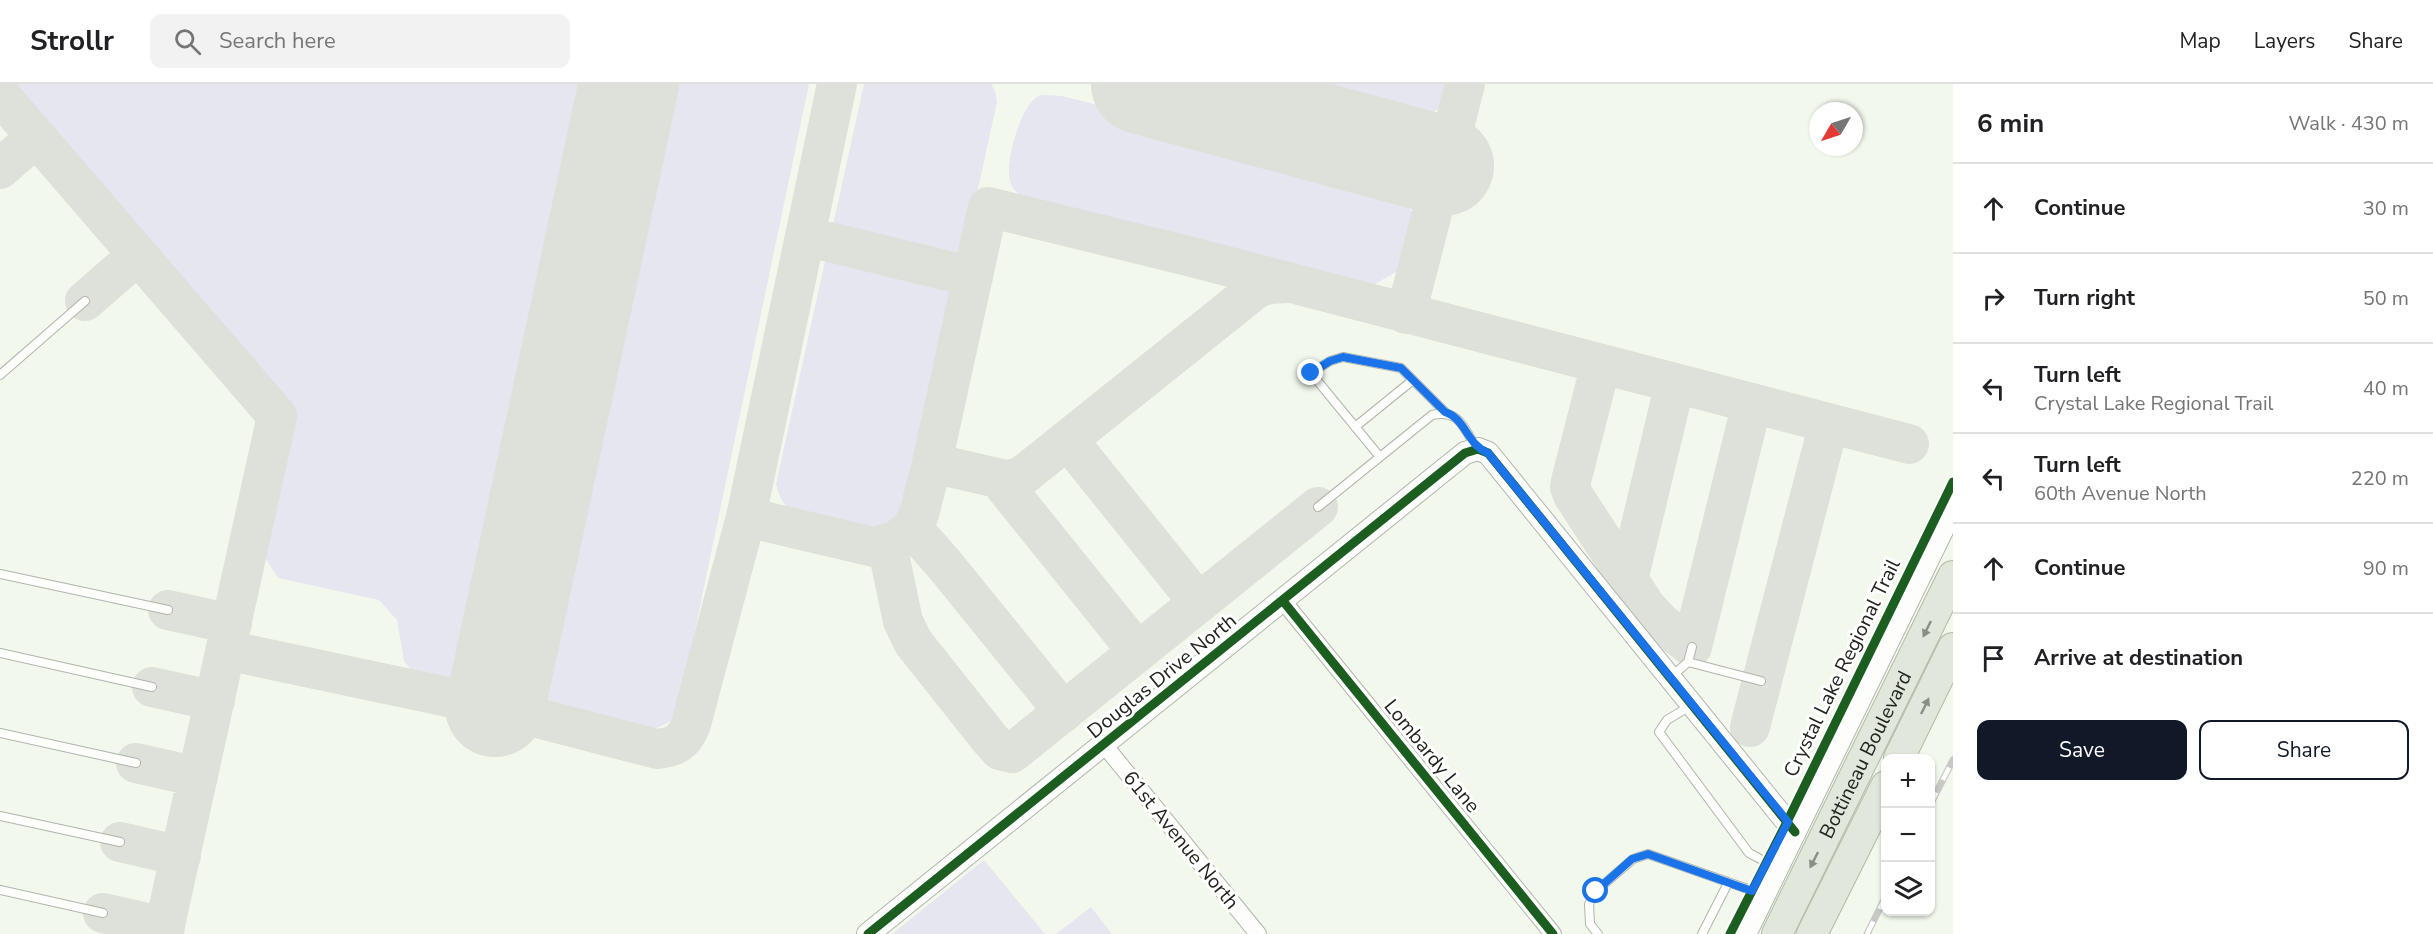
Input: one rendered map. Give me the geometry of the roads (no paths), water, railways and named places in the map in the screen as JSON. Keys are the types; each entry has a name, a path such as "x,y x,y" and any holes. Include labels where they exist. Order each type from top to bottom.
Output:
{"highway":[{"name":"Bottineau Boulevard","path":"1777,934 1953,576"},
{"name":"Bottineau Boulevard","path":"1901,754 1953,648"},
{"name":"Bottineau Boulevard","path":"1812,934 1881,796"}],"street":[{"name":"Douglas Drive North","path":"868,934 1105,746 1465,453 1478,449"},
{"path":"1478,449 1488,453 1795,832"},
{"path":"1745,934 1953,508"},
{"name":"Lombardy Lane","path":"1283,601 1553,934"},
{"name":"61st Avenue North","path":"1105,746 1258,934"}],"lane":[{"path":"0,375 85,301"},
{"path":"1380,457 1311,373 1317,368 1343,357 1401,368 1445,412 1454,415 1478,449"},
{"path":"1355,427 1413,380"},
{"path":"1318,507 1432,415 1445,412"},
{"path":"0,574 168,610"},
{"path":"1671,677 1688,662 1692,647"},
{"path":"0,653 152,687"},
{"path":"1688,662 1761,681"},
{"path":"1693,704 1667,720 1659,732 1749,853 1777,868"},
{"path":"0,733 136,763"},
{"path":"0,816 120,843"},
{"path":"1598,934 1590,924 1589,904 1596,891 1632,859 1648,854 1764,895"},
{"path":"1702,934 1728,883"},
{"path":"0,890 103,913"}],"railway":[{"path":"1935,795 1953,760"},
{"path":"1867,934 1881,906"}]}
